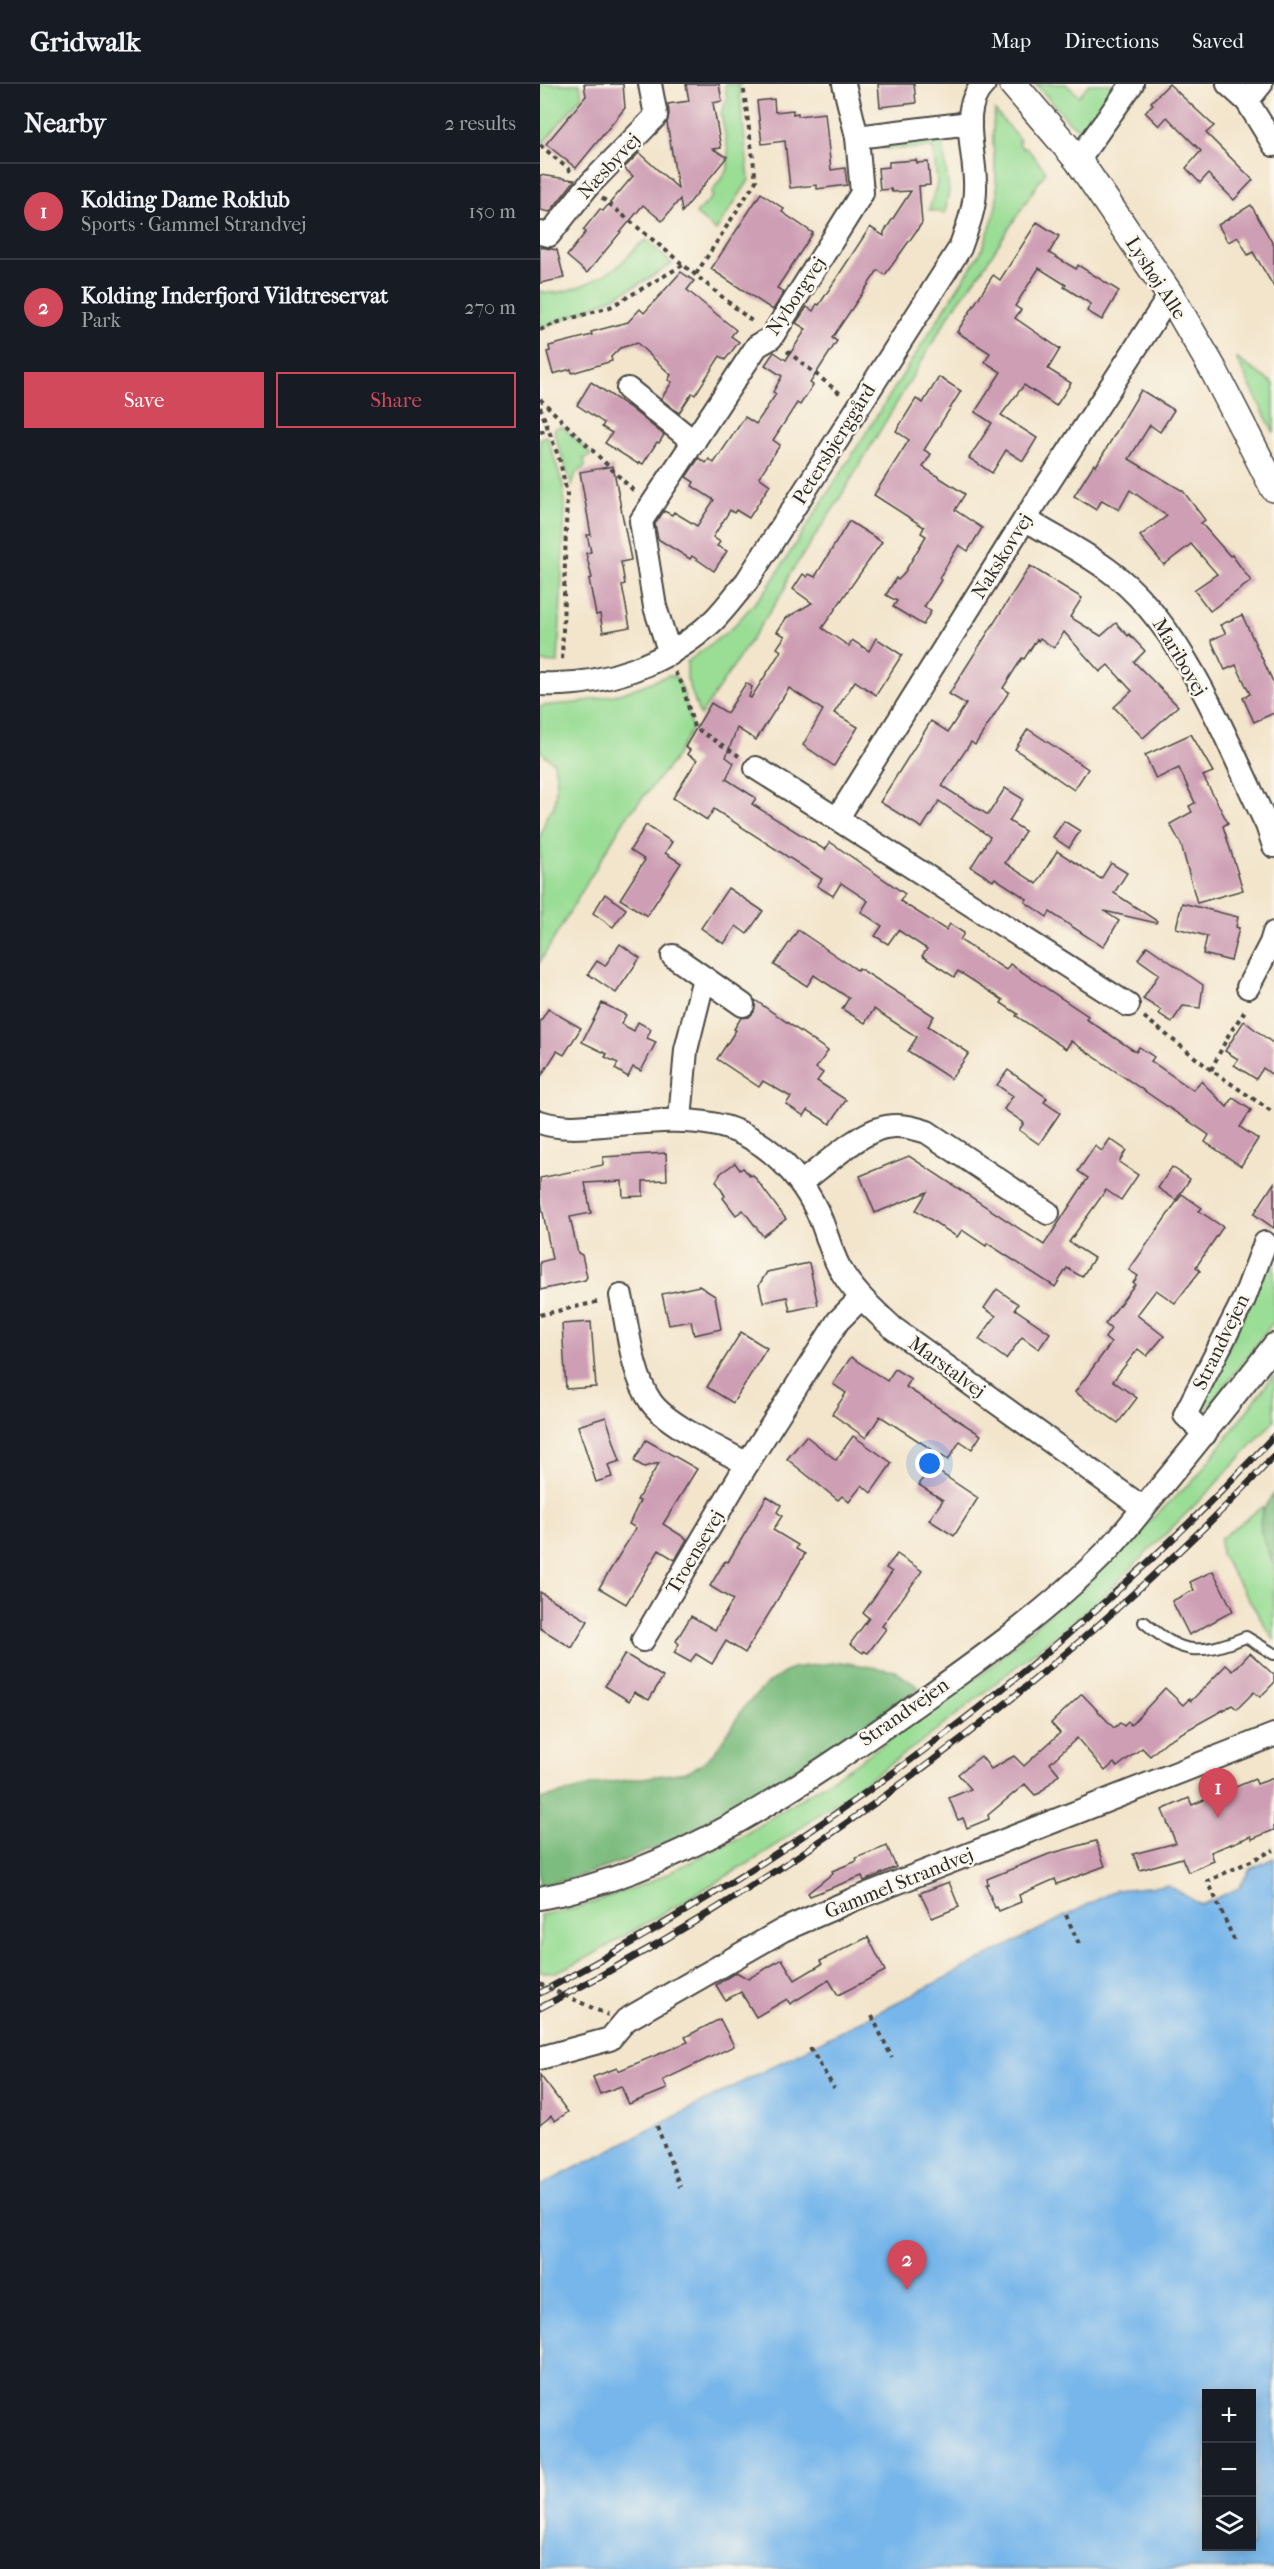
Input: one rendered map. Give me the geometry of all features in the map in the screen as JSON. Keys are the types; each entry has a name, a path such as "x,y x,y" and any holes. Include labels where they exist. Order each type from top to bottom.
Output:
{"street":[{"name":"Næsbyvej","path":"540,232 549,235 588,186 656,116 650,84"},
{"name":"Nyborgvej","path":"670,654 655,607 641,521 757,346 771,338 862,193 857,137 844,84"},
{"name":"Petersbjerggård","path":"551,685 595,680 633,670 670,654 713,620 747,581 960,248 972,215 975,188 970,123 972,104 984,84"},
{"name":"Lyshøj Alle","path":"1013,84 1077,160 1170,295 1213,369 1274,488"},
{"path":"1077,160 1132,84"},
{"path":"1228,84 1254,92 1274,145"},
{"path":"857,137 970,123"},
{"name":"Nakskovvej","path":"837,819 1025,519 1170,295"},
{"path":"628,389 694,442"},
{"name":"Maribovej","path":"1025,519 1108,569 1152,610 1188,661 1267,825 1274,846"},
{"path":"756,768 1128,1005"},
{"path":"1248,987 1274,933"},
{"path":"673,956 743,1005"},
{"path":"680,1120 686,1050 704,978"},
{"name":"Marstalvej","path":"540,1122 574,1128 680,1120 715,1124 745,1135 776,1154 801,1183 820,1218 838,1266 861,1298 893,1328 1143,1508"},
{"path":"801,1183 870,1132 887,1126 909,1127 927,1132 1048,1213"},
{"name":"Strandvejen","path":"1205,1434 1185,1415 1244,1299 1265,1243"},
{"path":"621,1296 639,1379 651,1402 665,1417 747,1464"},
{"name":"Troensevej","path":"643,1640 747,1464 838,1321 861,1298"},
{"name":"Strandvejen","path":"540,1898 573,1892 651,1865 743,1818 844,1755 989,1653 1052,1602 1108,1550 1205,1434 1274,1346"},
{"name":"Gammel Strandvej","path":"540,2058 610,2039 626,2020 802,1922 850,1901 1274,1735"}],"lane":[{"path":"1144,1622 1165,1640 1192,1650 1214,1650 1246,1637 1274,1654"}],"path":[{"path":"696,274 756,181 743,84"},
{"path":"540,145 857,407"},
{"path":"540,330 610,307 685,264"},
{"path":"540,399 650,506"},
{"path":"540,407 560,462 567,494 551,685"},
{"path":"540,432 549,430"},
{"path":"670,654 675,674 682,684 694,727 756,768"},
{"path":"1211,1070 1229,1034 1247,1008 1248,987"},
{"path":"1128,1005 1211,1070 1274,1113"},
{"path":"540,1315 621,1296"},
{"path":"1234,1940 1208,1881 1274,1851"},
{"path":"1066,1915 1079,1944"},
{"path":"540,1984 608,2015"},
{"path":"872,2016 892,2058"},
{"path":"810,2048 834,2088"},
{"path":"657,2126 680,2187"}],"green space":[{"path":"540,84 580,84 582,96 544,142 540,140"},
{"path":"725,84 739,84 749,180 716,231 696,214 713,196 711,193 728,169 728,150 721,113 727,100"},
{"path":"1036,84 1066,84 1079,96 1089,84 1115,84 1083,131 1070,123"},
{"path":"995,111 1020,140 1018,142 1023,149 1026,147 1046,171 982,270 951,312 835,506 788,577 785,589 700,716 687,679 687,662 732,628 767,589 982,250 997,196 993,143"},
{"path":"942,139 949,190 945,213 929,210 937,183 933,148 883,149 882,146"},
{"path":"647,240 672,264 608,300 540,328 540,291 549,293 570,290 591,281 618,266"},
{"path":"1236,358 1274,384 1274,433"},
{"path":"562,426 590,453 590,456 584,459 585,467 576,473 572,486 554,433 555,428"},
{"path":"547,436 563,485 565,506 558,663 540,662 540,438"},
{"path":"669,675 676,677 683,690 692,729 673,761 625,819 540,962 540,837 547,815 554,807 557,781 554,763 540,751 540,706 576,703 623,693"},
{"path":"1274,1252 1274,1321 1202,1416 1199,1409"},
{"path":"1274,1375 1274,1421 1211,1489 1100,1599 935,1732 759,1857 587,1958 556,1972 540,1972 540,1915 577,1908 650,1882 741,1837 849,1768 985,1672 1196,1478"},
{"path":"1274,1494 1274,1565 1262,1537 1260,1521 1262,1512"},
{"path":"1262,1507 1274,1555 1274,1640 1221,1555 1220,1539"},
{"path":"841,1662 895,1671 920,1688 785,1777 691,1831 592,1872 540,1886 540,1799 598,1784 686,1772 700,1765 715,1752 744,1707 768,1683 792,1668"}],"water":[{"path":"1274,1858 1274,2569 540,2569 540,2186 1116,1890 1168,1885 1201,1905 1239,1888 1250,1869"}],"building":[{"path":"584,84 623,84 625,108 576,168 546,144 586,96"},
{"path":"686,84 719,84 722,101 713,103 721,148 713,149 727,157 682,212 680,199 662,221 643,205 587,273 567,256 586,232 583,230 600,209 603,211 633,176 624,168 639,153 678,188 667,123 668,104 689,101"},
{"path":"878,84 914,84 916,103 880,107"},
{"path":"1169,84 1214,126 1206,133 1253,180 1234,200 1208,174 1200,183 1186,168 1201,151 1167,117 1159,126 1145,112 1153,104 1151,102"},
{"path":"774,99 775,112 793,110 793,114 798,113 798,116 825,113 831,170 845,168 847,185 817,189 817,185 790,188 785,141 762,144 757,101"},
{"path":"916,160 917,163 928,162 930,185 919,186 922,223 885,275 878,270 832,338 837,341 810,383 813,385 800,405 797,403 773,440 780,445 759,477 770,485 749,518 736,510 734,513 730,510 713,537 720,542 717,546 727,551 714,571 692,556 690,559 658,539 655,524 664,511 672,515 674,512 697,526 714,500 692,486 694,482 686,477 699,458 706,463 709,459 714,463 745,417 756,424 776,394 773,392 782,376 765,365 774,352 786,360 806,329 796,323 807,307 813,311 817,304 819,305 870,227 884,236 884,232 911,191 880,190 878,168 889,167 889,162"},
{"path":"540,175 575,180 550,212 540,210"},
{"path":"761,193 784,209 782,212 813,233 777,288 784,292 773,310 711,269"},
{"path":"1251,205 1274,246 1274,287 1253,252 1248,255 1238,237 1228,242 1218,225"},
{"path":"1037,222 1059,236 1049,253 1076,269 1078,265 1119,291 1102,320 1087,311 1091,304 1039,268 1015,306 1021,310 1015,318 1060,349 1048,369 1071,383 1056,406 1024,385 1001,415 1037,438 1023,461 1006,450 992,473 969,458 992,423 975,412 1001,372 985,362 990,353 957,332 993,275 1000,280"},
{"path":"540,247 557,250 564,278 540,283"},
{"path":"681,272 694,281 687,290 736,330 731,336 739,342 725,360 720,356 695,395 692,393 679,413 661,399 672,382 668,380 671,375 637,343 620,348 611,357 612,361 572,373 571,369 553,374 547,352 550,351 549,346 592,335 591,332 628,322 640,309 644,313"},
{"path":"939,377 961,391 924,450 931,454 923,467 965,494 955,510 982,528 968,551 959,545 924,607 931,611 923,625 893,607 897,601 886,595 896,578 898,580 903,575 926,536 921,533 924,527 874,495 909,440 896,431 916,399 923,403"},
{"path":"591,382 629,407 664,435 643,464 639,462 638,464 605,443 612,433 602,427 604,423 577,405"},
{"path":"1141,390 1174,410 1160,432 1150,425 1129,459 1183,491 1205,520 1201,523 1230,556 1232,555 1251,581 1210,611 1194,590 1217,574 1191,544 1164,565 1140,536 1167,516 1130,490 1119,510 1102,500 1096,510 1074,496 1094,464 1096,466"},
{"path":"613,466 631,560 621,562 625,584 622,585 630,627 603,632 600,614 596,615 589,579 592,578 586,553 591,552 587,535 591,535 580,472"},
{"path":"849,521 882,542 822,628 849,646 852,640 869,651 876,638 902,655 876,695 855,681 834,713 858,727 834,766 803,745 823,710 789,688 756,740 737,728 726,757 734,763 726,779 756,798 752,804 825,850 830,842 905,894 900,901 946,930 950,924 964,933 960,940 1006,970 1010,964 1088,1016 1086,1019 1136,1052 1139,1047 1154,1057 1151,1061 1193,1090 1201,1081 1227,1107 1233,1098 1251,1110 1240,1127 1258,1139 1241,1166 1205,1142 1209,1135 1071,1041 1066,1049 1016,1016 1018,1014 1001,1003 1003,1000 958,971 954,977 922,956 927,949 898,930 888,944 875,936 882,926 861,912 868,901 841,883 833,896 817,886 822,879 714,809 707,820 673,798 697,760 687,754 690,750 685,747 711,703 727,713 746,683 752,687 749,697 751,698 781,651 777,648 785,636 777,632 786,618 812,603 793,589 803,574 807,577 809,574 815,577"},
{"path":"1030,566 1082,598 1070,617 1101,636 1116,623 1128,636 1129,634 1145,651 1134,662 1178,706 1143,738 1114,707 1132,691 1108,665 1100,672 1064,632 1054,648 1040,638 1038,641 1037,639 1003,688 1009,692 975,745 971,742 942,786 988,815 1005,788 1023,799 1009,821 1025,831 1005,863 1037,884 1057,851 1101,879 1111,863 1127,873 1114,893 1157,921 1156,923 1104,911 1119,921 1103,947 1050,912 1047,917 1025,902 1027,899 995,878 993,881 971,867 990,837 939,801 922,828 880,802 931,721 948,732 966,704 949,694"},
{"path":"1242,615 1274,684 1274,713 1254,722 1243,698 1250,694 1236,665 1225,670 1211,640 1226,633 1220,625"},
{"path":"1028,729 1088,769 1074,790 1015,749"},
{"path":"1191,734 1213,772 1203,776 1228,823 1223,826 1243,890 1197,903 1181,844 1170,824 1192,812 1189,806 1195,803 1179,768 1156,779 1145,755"},
{"path":"1064,821 1080,831 1069,848 1053,837"},
{"path":"646,825 672,842 665,853 681,863 647,916 620,899 645,860 630,850"},
{"path":"728,888 763,911 747,934 736,926 724,944 701,928"},
{"path":"605,894 626,909 613,927 593,913"},
{"path":"1182,903 1238,917 1236,927 1239,928 1231,961 1203,954 1207,936 1176,928"},
{"path":"798,930 857,970 859,968 934,1016 928,1026 969,1053 951,1079 908,1051 917,1037 874,1009 865,1023 842,1009 849,998 814,975 807,986 774,965"},
{"path":"620,944 640,958 616,993 588,974 597,961 605,966"},
{"path":"1147,946 1203,985 1200,1008 1183,1006 1172,1022 1159,1014 1161,1010 1143,999 1159,974 1138,959"},
{"path":"755,1000 828,1051 816,1068 823,1073 817,1081 846,1100 830,1124 808,1110 804,1116 786,1104 791,1097 763,1081 759,1087 717,1059 741,1018 749,1017 754,1012"},
{"path":"602,1003 626,1015 621,1024 634,1031 638,1022 651,1029 647,1038 656,1042 641,1071 633,1067 628,1077 615,1069 618,1063 605,1057 607,1054 582,1042"},
{"path":"548,1009 581,1028 564,1055 557,1051 540,1078 540,1022"},
{"path":"1244,1021 1274,1044 1274,1076 1263,1068 1256,1079 1234,1065 1238,1059 1225,1051"},
{"path":"1008,1070 1047,1098 1044,1102 1060,1113 1039,1144 1019,1130 1024,1123 1004,1109 1013,1096 997,1085"},
{"path":"1110,1139 1126,1150 1119,1162 1138,1175 1121,1200 1106,1190 1069,1242 1094,1258 1082,1277 1067,1268 1055,1287 987,1243 986,1246 962,1230 957,1237 916,1210 927,1192 875,1213 860,1176 909,1156 1044,1245 1088,1178 1078,1171 1095,1146 1102,1151"},
{"path":"666,1153 667,1180 643,1181 643,1196 623,1197 622,1181 585,1183 591,1213 570,1217 578,1253 582,1255 587,1277 585,1280 540,1290 540,1262 552,1259 540,1197 540,1178 603,1165 603,1157"},
{"path":"735,1163 740,1170 743,1168 750,1176 753,1175 786,1219 763,1236 743,1210 736,1215 723,1198 725,1196 716,1181 721,1173"},
{"path":"1172,1167 1190,1179 1176,1200 1158,1188"},
{"path":"1274,1183 1274,1228 1254,1214"},
{"path":"1182,1194 1202,1208 1199,1211 1223,1227 1196,1267 1200,1271 1175,1303 1156,1290 1137,1315 1164,1336 1147,1356 1138,1349 1113,1381 1137,1398 1118,1423 1075,1392 1111,1343 1105,1338 1111,1329 1105,1324 1135,1284 1133,1283 1138,1276 1129,1270"},
{"path":"809,1263 818,1305 790,1311 787,1297 763,1302 759,1285 767,1272"},
{"path":"699,1286 715,1296 721,1329 694,1335 691,1321 669,1325 662,1294"},
{"path":"997,1289 1018,1304 1015,1309 1050,1333 1039,1349 1022,1337 1006,1359 979,1339 996,1316 984,1308"},
{"path":"591,1322 596,1387 566,1389 562,1324"},
{"path":"741,1332 767,1348 733,1403 707,1387"},
{"path":"851,1357 887,1381 895,1369 911,1379 906,1387 981,1435 972,1449 960,1441 948,1460 880,1416 866,1438 832,1414 846,1393 833,1384"},
{"path":"606,1417 620,1461 608,1465 612,1477 596,1482 578,1426"},
{"path":"806,1436 836,1460 853,1436 892,1463 871,1493 862,1485 849,1502 842,1496 838,1500 787,1459"},
{"path":"646,1440 697,1469 663,1524 687,1539 675,1560 659,1550 626,1604 599,1588 636,1528 629,1524 640,1501 637,1500 659,1463 644,1467 634,1461"},
{"path":"930,1466 978,1498 954,1536 929,1520 943,1500 919,1485"},
{"path":"767,1496 781,1505 777,1512 782,1516 773,1530 798,1545 796,1549 805,1554 745,1653 726,1641 712,1664 696,1654 690,1662 674,1653 679,1644 676,1641 691,1616 715,1630 733,1600 710,1586 725,1561 728,1562"},
{"path":"897,1554 922,1571 882,1626 886,1629 868,1653 864,1651 863,1653 850,1644 869,1618 863,1613 892,1572 886,1568"},
{"path":"1213,1571 1233,1611 1189,1635 1172,1601 1194,1590 1190,1582"},
{"path":"540,1592 588,1621 572,1648 540,1628"},
{"path":"1250,1653 1274,1675 1274,1683 1260,1697 1254,1692 1237,1709 1232,1705 1167,1741 1150,1756 1142,1748 1117,1767 1114,1763 1105,1771 1077,1738 1050,1763 1059,1774 1040,1793 1035,1795 1025,1784 988,1815 989,1819 967,1828 963,1818 958,1820 949,1798 971,1789 958,1774 981,1756 991,1769 1014,1756 1024,1766 1060,1733 1051,1723 1082,1694 1114,1728 1120,1723 1124,1726 1128,1722 1131,1725 1165,1688 1183,1705 1189,1699 1191,1701 1226,1665 1233,1671"},
{"path":"625,1654 663,1677 649,1700 634,1692 629,1701 605,1686"},
{"path":"1274,1778 1274,1830 1252,1839 1251,1836 1211,1852 1214,1861 1188,1872 1182,1858 1140,1870 1133,1854 1176,1843 1162,1810 1189,1798 1192,1805 1255,1779 1257,1784"},
{"path":"1096,1841 1105,1866 1057,1884 1055,1879 1019,1895 1021,1902 999,1911 997,1907 995,1908 986,1885 988,1884 987,1879 1049,1854"},
{"path":"887,1846 896,1867 864,1881 862,1876 810,1896 808,1893 833,1873 832,1871 857,1861 856,1858"},
{"path":"949,1882 959,1907 932,1918 920,1893"},
{"path":"868,1937 885,1971 838,1995 829,1980 790,2004 787,1999 756,2017 741,1992 725,2000 716,1985 736,1972 748,1979 782,1959 795,1980 822,1964 820,1961"},
{"path":"720,2019 734,2046 663,2080 667,2089 629,2104 621,2086 600,2094 593,2077 617,2068 618,2071 688,2042 685,2037"},
{"path":"540,2075 568,2112 555,2121 551,2116 540,2125"}],"railway":[{"path":"540,1993 641,1937 740,1877 836,1813 930,1745 1021,1674 1109,1598 1193,1519 1274,1436"},
{"path":"540,2008 621,1964 780,1868 857,1816 932,1761 1076,1645 1194,1537 1274,1456"}],"place":[{"name":"Kolding Dame Roklub","path":"1218,1818"},
{"name":"Kolding Inderfjord Vildtreservat","path":"907,2290"}]}
